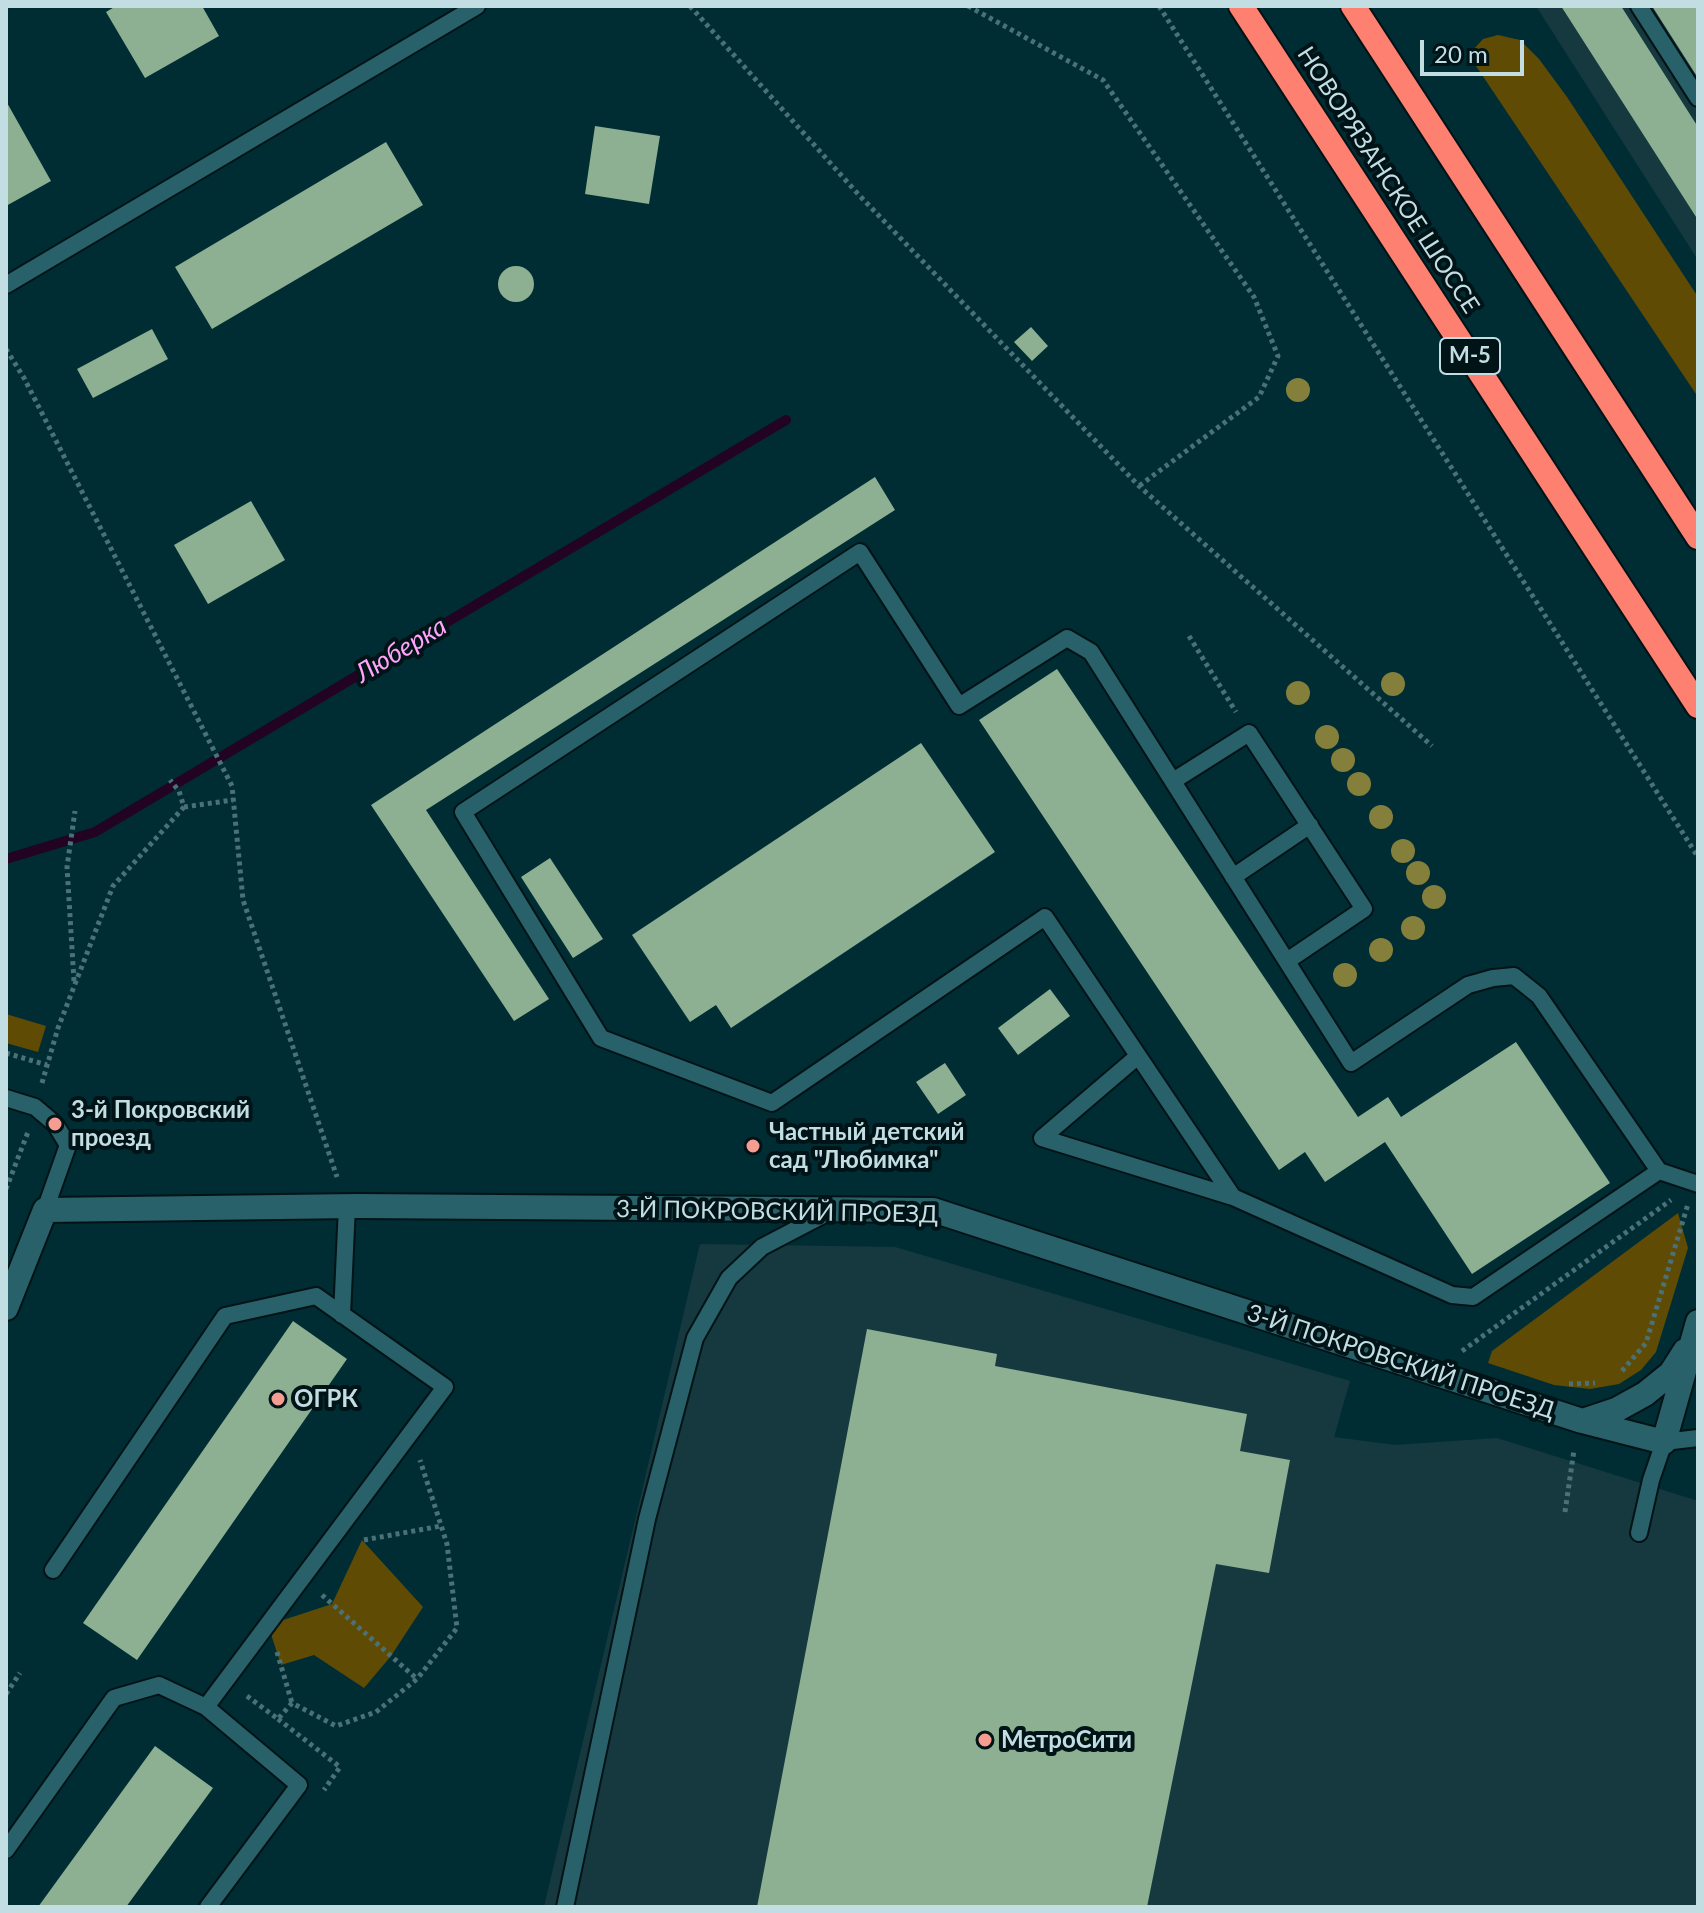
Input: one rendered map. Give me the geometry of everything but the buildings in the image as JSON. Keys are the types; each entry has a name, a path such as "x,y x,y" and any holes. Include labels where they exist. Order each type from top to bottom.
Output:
{"highway":[{"name":"НОВОРЯЗАНСКОЕ ШОССЕ","path":"1241,6 1698,706"},
{"path":"1353,6 1698,537"}],"street":[{"name":"3-Й ПОКРОВСКИЙ ПРОЕЗД","path":"45,1210 352,1206 933,1210 1582,1421 1664,1442 1696,1331"},
{"path":"6,1308 45,1210"},
{"name":"3-Й ПОКРОВСКИЙ ПРОЕЗД","path":"1582,1421 1616,1410 1645,1394 1671,1373 1696,1331"}],"lane":[{"path":"6,285 477,6"},
{"path":"1639,6 1698,98"},
{"path":"1233,1197 1045,917 772,1103 601,1038 463,812 860,552 959,706 1067,638 1091,652 1351,1063 1468,985 1514,976 1539,996 1659,1171 1696,1184"},
{"path":"1173,781 1249,733 1364,909 1287,961"},
{"path":"1233,877 1310,825"},
{"path":"1138,1056 1042,1138 1233,1197 1452,1295 1473,1297 1659,1171"},
{"path":"6,1098 35,1107 55,1124 68,1145 45,1210"},
{"path":"342,1315 352,1206"},
{"path":"565,1907 647,1519 695,1338 729,1278 762,1247 833,1210"},
{"path":"53,1570 225,1316 316,1296 445,1387 206,1707"},
{"path":"1639,1533 1651,1480 1664,1442 1698,1438"},
{"path":"6,1850 114,1698 159,1685 206,1707 299,1785 208,1907"}],"path":[{"path":"690,6 858,194 1139,486 1432,746"},
{"path":"968,6 1103,80 1254,297 1278,356 1259,397 1139,486"},
{"path":"1159,6 1698,857"},
{"path":"6,349 24,378 232,786 243,900 333,1172 352,1206"},
{"path":"1189,636 1249,733"},
{"path":"170,780 179,791 184,807"},
{"path":"35,1107 74,986 113,886 184,807 233,800"},
{"path":"74,986 67,867 75,811"},
{"path":"6,1053 47,1065"},
{"path":"6,1189 29,1131 17,1128"},
{"path":"1617,1375 1635,1359 1646,1343 1696,1184"},
{"path":"1455,1380 1459,1354 1696,1184"},
{"path":"1593,1383 1605,1379"},
{"path":"268,1625 292,1703 336,1726 376,1712 417,1679 457,1628 447,1544 412,1433"},
{"path":"331,1541 362,1540 441,1526"},
{"path":"303,1578 417,1679"},
{"path":"6,1694 20,1673"},
{"path":"226,1680 278,1719 292,1703"}],"shaded area":[{"path":"1536,6 1698,6 1698,260"},
{"path":"1498,35 1520,40 1539,59 1698,297 1698,397 1476,66 1473,50 1483,39"},
{"path":"6,1014 46,1026 38,1052 6,1043"},
{"path":"1678,1213 1688,1248 1656,1352 1641,1370 1619,1384 1590,1389 1554,1385 1488,1363 1492,1351"},
{"path":"700,1244 895,1247 1350,1381 1334,1437 1395,1445 1497,1438 1698,1501 1698,1907 544,1907"},
{"path":"362,1540 423,1607 391,1656 364,1688 314,1655 281,1665 268,1625 332,1604"}],"waterway":[{"name":"Люберка","path":"6,859 95,832 786,420"}],"place":[{"name":"3-й Покровский проезд","path":"55,1124"},
{"name":"Частный детский сад \"Любимка\"","path":"753,1146"},
{"name":"ОГРК","path":"278,1399"},
{"name":"МетроСити","path":"985,1740"}]}
